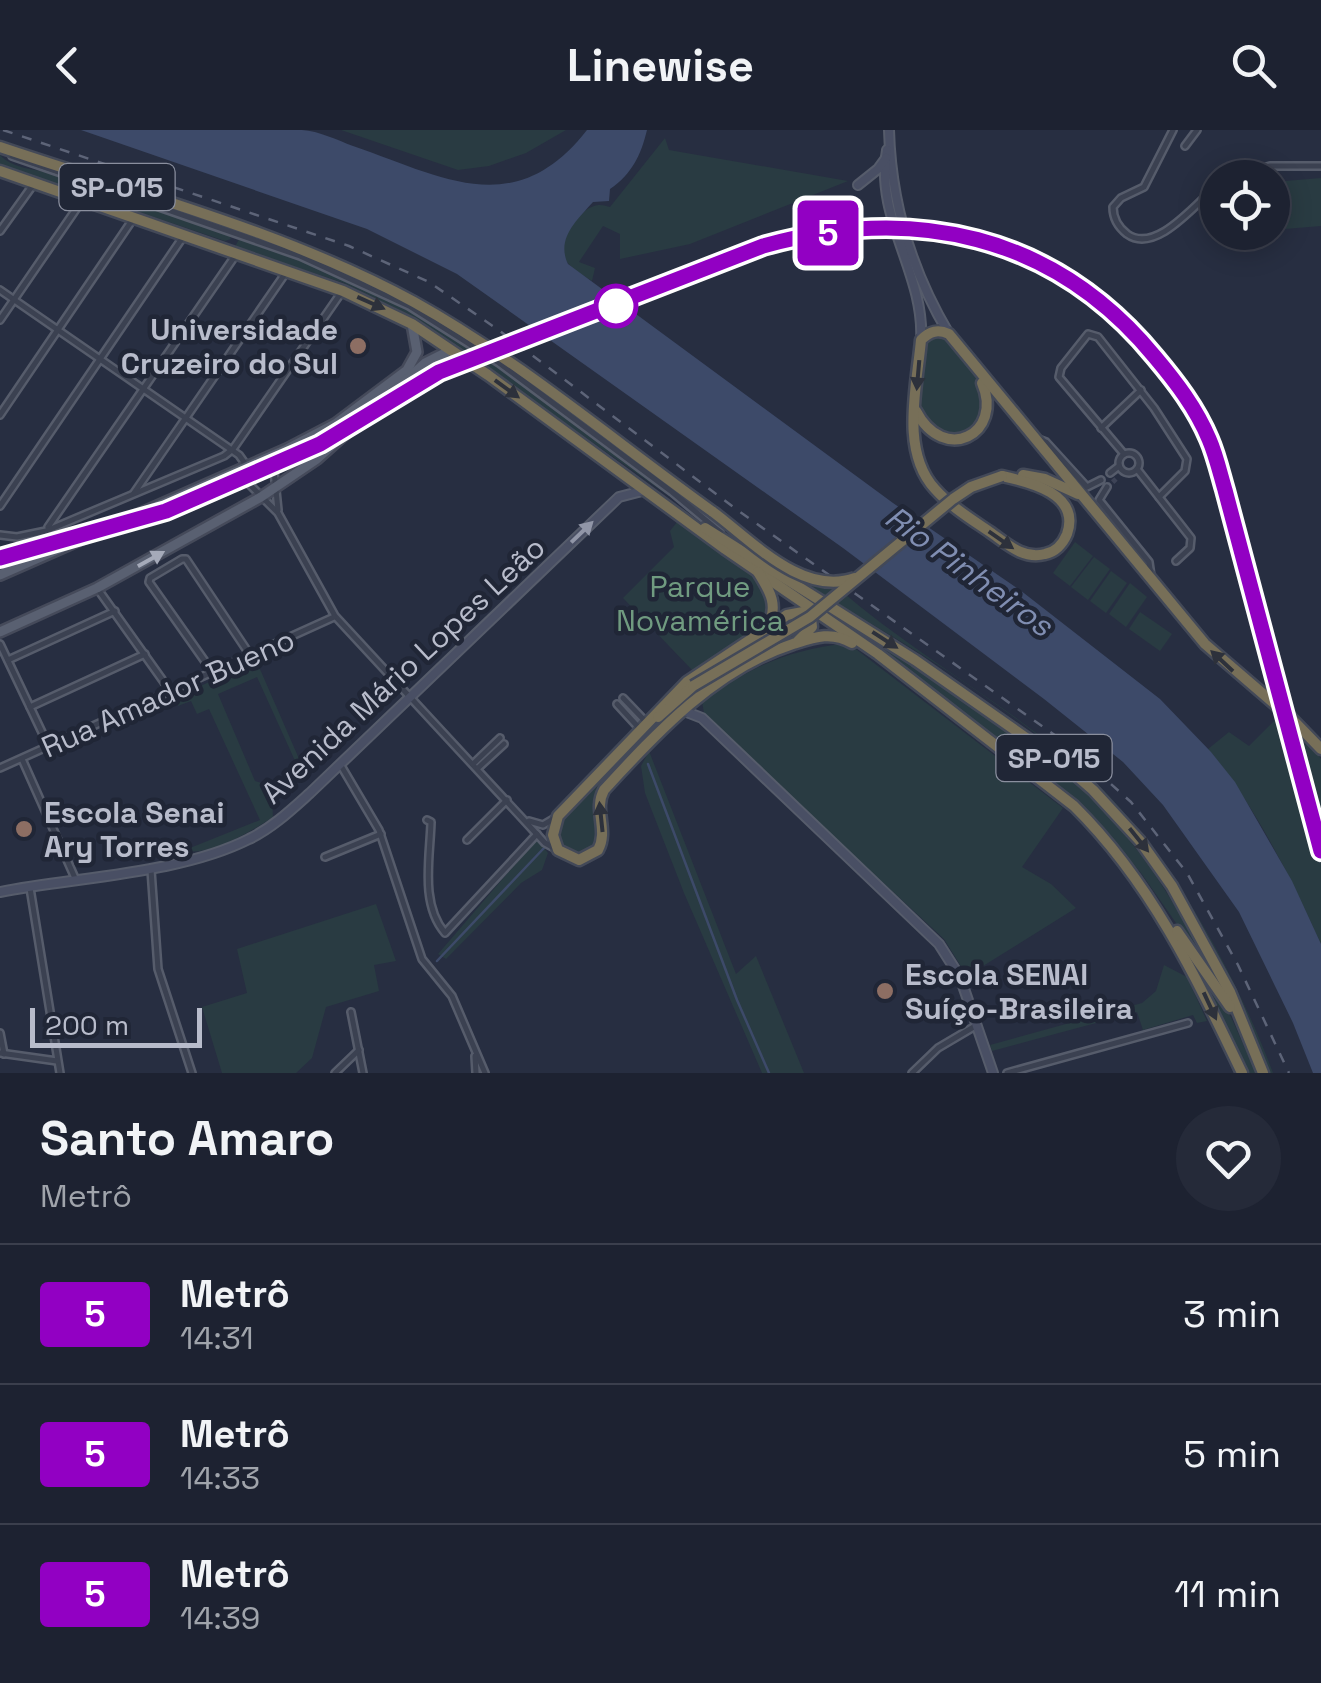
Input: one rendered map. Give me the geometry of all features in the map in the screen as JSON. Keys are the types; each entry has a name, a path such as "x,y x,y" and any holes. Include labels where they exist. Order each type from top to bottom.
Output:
{"highway":[{"name":"SP-015","path":"0,150 340,266 443,319 795,572 828,584 865,574"},
{"name":"SP-015","path":"0,171 343,291 412,324 687,518 915,660 1062,764 1140,841 1172,886 1210,950 1262,1069"},
{"path":"214,245 232,243 236,231"},
{"path":"1002,476 1032,483 1056,495 1069,520 1068,532 1059,546 1038,556 1011,548 936,491 919,462 915,410 921,340 934,331 949,334 1033,438 1087,492 1150,579 1211,650 1321,749"},
{"path":"915,410 922,423 938,437 952,441 967,438 978,430 985,415 986,392 977,370"},
{"path":"630,740 693,686 810,617 970,488 1002,476 1035,476 1069,490 1087,492"},
{"path":"687,518 1074,806 1119,854 1224,996 1262,1069"},
{"path":"754,567 770,591 774,607 773,618 759,636"},
{"path":"797,642 812,627 811,618 803,612 787,616 687,682 558,816 553,834 558,850 579,860 598,850 603,838 598,809 602,794 696,699 745,663 797,642 839,636 912,682"},
{"path":"1152,899 1192,969 1241,1071"}],"main road":[{"path":"0,575 335,424 407,370 416,352 412,324"},
{"path":"0,632 98,588 274,488 344,436 425,363 450,350"},
{"path":"335,424 343,427 344,436"}],"street":[{"path":"889,130 896,196 912,259 949,334"},
{"path":"1173,130 1144,187 1112,207 1120,226 1139,240 1154,239 1200,200"},
{"path":"1184,146 1197,130"},
{"path":"889,141 886,188 890,213 920,305 921,340"},
{"path":"858,185 886,158"},
{"path":"1290,166 1321,166"},
{"path":"0,231 33,184"},
{"path":"886,188 896,196"},
{"path":"0,320 82,202"},
{"path":"0,415 133,218"},
{"path":"236,231 337,271 440,324 630,460 744,550"},
{"path":"0,506 185,235"},
{"path":"46,530 237,254"},
{"path":"132,495 287,271"},
{"path":"0,290 242,459 244,479 278,513 335,616 538,834 558,850"},
{"path":"0,534 18,537 46,530 233,450 343,291"},
{"path":"1159,497 1188,464 1141,390 1098,336 1092,334 1084,338 1062,368 1060,377 1124,454 1137,456 1137,469 1192,542 1176,561"},
{"path":"1101,428 1141,390"},
{"path":"1122,469 1119,459 1124,454"},
{"path":"263,459 272,466 278,513"},
{"path":"1113,476 1122,469 1137,469"},
{"path":"1102,480 1087,492 1099,498 1148,562 1150,579"},
{"path":"1099,498 1107,487"},
{"name":"Avenida Mário Lopes Leão","path":"0,892 194,859 252,838 282,817 340,764 619,497 646,490"},
{"path":"211,670 149,582 186,559 250,655"},
{"path":"98,588 171,692"},
{"path":"8,660 115,611"},
{"name":"Rua Amador Bueno","path":"0,768 335,616"},
{"path":"0,644 49,747"},
{"path":"30,708 145,654"},
{"path":"623,698 643,725"},
{"path":"696,699 702,718"},
{"path":"617,704 643,725"},
{"path":"684,711 702,718 939,944 960,977 992,1073"},
{"path":"475,766 502,741"},
{"path":"22,759 76,878"},
{"path":"340,764 381,834 418,952 430,973 452,996 485,1073"},
{"path":"467,840 507,800"},
{"path":"526,820 543,825 558,816"},
{"path":"427,820 431,822 430,906 445,934 538,834"},
{"path":"326,856 381,834"},
{"path":"151,867 158,969 192,1073"},
{"path":"29,886 60,1073"},
{"path":"350,1012 363,1073"},
{"path":"1007,1073 1188,1023"},
{"path":"912,1073 932,1052 977,1026"},
{"path":"0,1033 2,1054 58,1061"},
{"path":"335,1073 359,1050"},
{"path":"475,1051 476,1073"}],"green space":[{"path":"341,130 566,130 526,153 489,166 458,170"},
{"path":"665,138 669,150 848,181 690,244 620,259 620,234 603,226 579,262 595,268 592,281 564,258 568,233 589,209 598,205 610,207"},
{"path":"0,155 19,166 52,173 229,235 231,239 225,241 0,165"},
{"path":"1321,178 1321,226 1290,229 1290,181"},
{"path":"240,237 287,252 409,307 501,366 500,370 503,367 650,476 679,503 415,318 344,283 235,247"},
{"path":"944,334 971,370 982,393 977,420 959,433 937,430 922,409 921,383 928,339"},
{"path":"667,483 804,581 839,589 897,635 1020,720 1078,766 1121,810 1077,768 975,689 791,576 727,532"},
{"name":"Parque Novamérica","path":"677,522 760,582 769,598 769,620 754,636 693,671 623,598 674,547 670,531"},
{"path":"1075,542 1093,556 1070,586 1053,573"},
{"path":"744,557 900,654 1070,778 1108,815 1152,871 1211,973 1141,873 1080,802 866,641"},
{"path":"1094,557 1110,569 1088,600 1071,587"},
{"path":"1111,571 1127,583 1106,613 1090,601"},
{"path":"1130,583 1147,597 1126,627 1109,614"},
{"path":"1140,612 1172,634 1160,651 1129,629"},
{"path":"793,614 809,624 797,638 762,650 695,690 600,789 596,804 598,833 593,848 579,854 563,848 557,835 561,819 693,689 777,639 771,634 760,639"},
{"path":"848,643 1063,808 1022,867 1051,884 1076,908 967,976 944,939 705,718 702,702 754,669 806,650"},
{"path":"256,660 300,761 296,763 257,677 218,694 255,781 265,784 272,799 273,817 218,847 185,850 260,820 209,709 197,714 191,701 178,706 175,698"},
{"path":"1275,720 1308,740 1321,759 1321,944 1271,843 1242,794 1208,749 1229,732 1249,746"},
{"path":"649,751 736,974 756,956 804,1073 762,1073 645,793 641,766"},
{"path":"537,839 548,853 542,870 521,883 446,959 438,954"},
{"path":"1156,853 1217,949 1273,1073 1207,934"},
{"path":"376,904 396,961 374,965 379,991 326,1007 312,1058 296,1073 222,1073 202,1007 247,993 237,949"},
{"path":"1197,964 1231,1017 1256,1073 1248,1073 1194,965"},
{"path":"1164,965 1187,977 1207,1021 1197,1023 1193,1015 1143,1030 1137,1012 992,1051 990,1045 1142,1003 1156,991"}],"water":[{"name":"Rio Pinheiros","path":"81,130 308,131 448,179 505,184 533,176 560,158 587,130 647,130 634,163 610,189 609,201 593,202 570,231 564,246 568,264 893,503 1020,590 1160,699 1211,752 1235,782 1292,881 1321,944 1321,1073 1313,1073 1239,912 1163,805 1123,762 1044,699 843,548 457,274 367,229"}],"waterway":[{"path":"648,764 737,1000 769,1073"},
{"path":"437,961 544,848"}],"tunnel":[{"path":"1107,487 1116,479"}],"railway":[{"path":"3,130 349,246 429,282 736,509 1063,741 1131,802 1187,873 1238,965 1289,1073"},
{"path":"0,560 166,512 326,442 436,377 759,251 813,238 881,231 953,237 1024,259 1098,304 1134,339 1187,410 1203,443 1223,508 1321,865"}],"metro line":[{"name":"5","path":"0,558 166,511 320,444 439,372 612,308 763,246 814,234 880,227 956,232 1026,255 1061,273 1100,301 1138,336 1192,406 1210,441 1225,490 1321,851"}],"place":[{"name":"Universidade Cruzeiro do Sul","path":"358,346"},
{"name":"Escola Senai Ary Torres","path":"24,829"},
{"name":"Escola SENAI Suíço-Brasileira","path":"885,991"}]}
